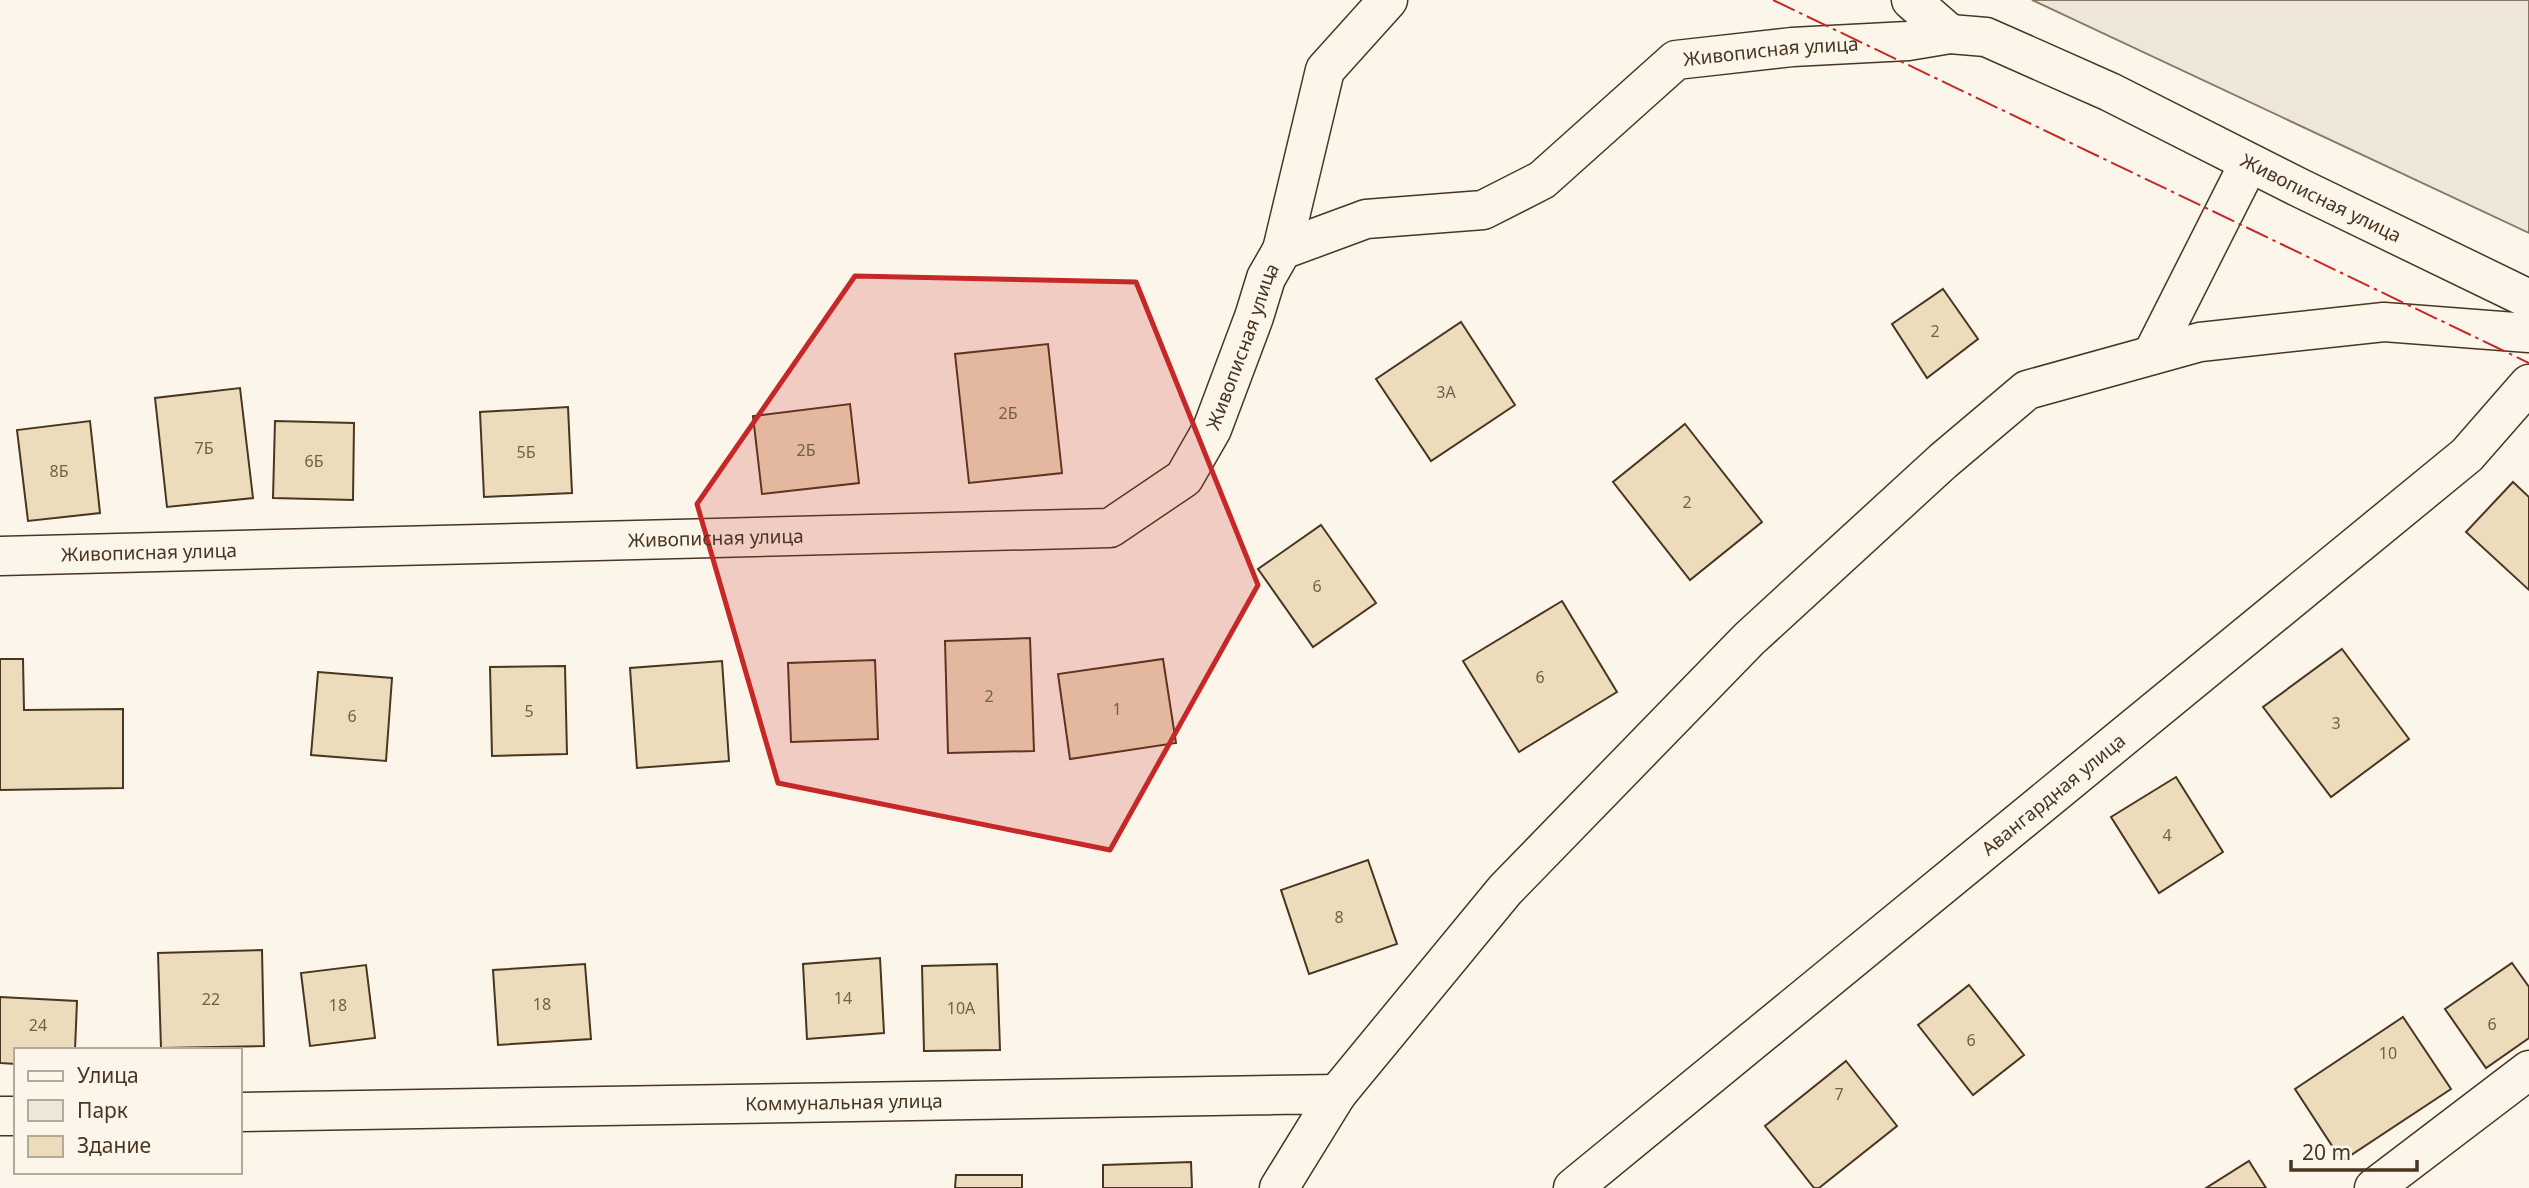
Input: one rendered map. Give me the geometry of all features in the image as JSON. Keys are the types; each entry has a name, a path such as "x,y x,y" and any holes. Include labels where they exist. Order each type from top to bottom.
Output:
{"street":[{"path":"1282,250 1325,70 1388,0"},
{"path":"1911,0 1950,34"},
{"name":"Живописная улица","path":"0,556 1110,528 1184,478 1212,429 1266,278 1282,250 1366,219 1483,210 1542,180 1676,60 1792,47 1908,41 1950,34 1986,37 2110,92 2529,299"},
{"path":"2152,355 2249,163"},
{"path":"1279,1188 1338,1094 1505,890 1749,639 1933,471 2027,390 2200,342 2384,322 2529,333"},
{"name":"Авангардная улица","path":"1573,1188 2466,455 2526,388"},
{"path":"2374,1188 2529,1070"},
{"name":"Коммунальная улица","path":"242,1112 1338,1094"}],"highlighted area":[{"path":"855,276 1136,282 1258,585 1110,850 778,783 697,504"}],"green space":[{"path":"2032,0 2529,0 2529,233"}],"building":[{"path":"1943,289 1978,339 1927,378 1892,324"},
{"path":"1461,322 1515,405 1431,461 1376,379"},
{"path":"1048,344 1062,473 969,483 955,354"},
{"path":"240,388 253,498 167,507 155,398"},
{"path":"850,404 859,483 762,494 753,416"},
{"path":"568,407 572,493 484,497 480,412"},
{"path":"90,421 100,513 28,521 17,430"},
{"path":"275,421 354,423 353,500 273,498"},
{"path":"1685,424 1762,522 1690,580 1613,482"},
{"path":"2513,482 2529,497 2529,590 2466,532"},
{"path":"1321,525 1376,603 1313,647 1258,569"},
{"path":"1562,601 1617,692 1519,752 1463,661"},
{"path":"1030,638 1034,751 948,753 945,641"},
{"path":"2342,649 2409,739 2331,797 2263,707"},
{"path":"0,659 23,659 24,710 123,709 123,788 0,790"},
{"path":"1163,659 1176,743 1070,759 1058,674"},
{"path":"875,660 878,739 791,742 788,663"},
{"path":"722,661 729,761 637,768 630,668"},
{"path":"565,666 567,754 492,756 490,667"},
{"path":"318,672 392,678 386,761 311,755"},
{"path":"2176,777 2223,852 2159,893 2111,817"},
{"path":"1368,860 1397,944 1309,974 1281,890"},
{"path":"262,950 264,1046 161,1048 158,953"},
{"path":"880,958 884,1033 807,1039 803,964"},
{"path":"2512,963 2529,987 2529,1038 2486,1068 2445,1009"},
{"path":"585,964 591,1039 498,1045 493,970"},
{"path":"997,964 1000,1050 924,1051 922,966"},
{"path":"366,965 375,1038 310,1046 301,973"},
{"path":"1969,985 2024,1055 1973,1095 1918,1025"},
{"path":"0,997 77,1001 75,1048 14,1048 14,1064 0,1063"},
{"path":"2403,1017 2451,1089 2342,1161 2295,1089"},
{"path":"1846,1061 1897,1126 1819,1188 1814,1188 1765,1126"},
{"path":"2249,1161 2266,1188 2206,1188"},
{"path":"1191,1162 1192,1188 1103,1188 1103,1165"},
{"path":"956,1175 1022,1175 1022,1188 955,1188"}],"power":[{"path":"1773,0 2529,363"}]}
